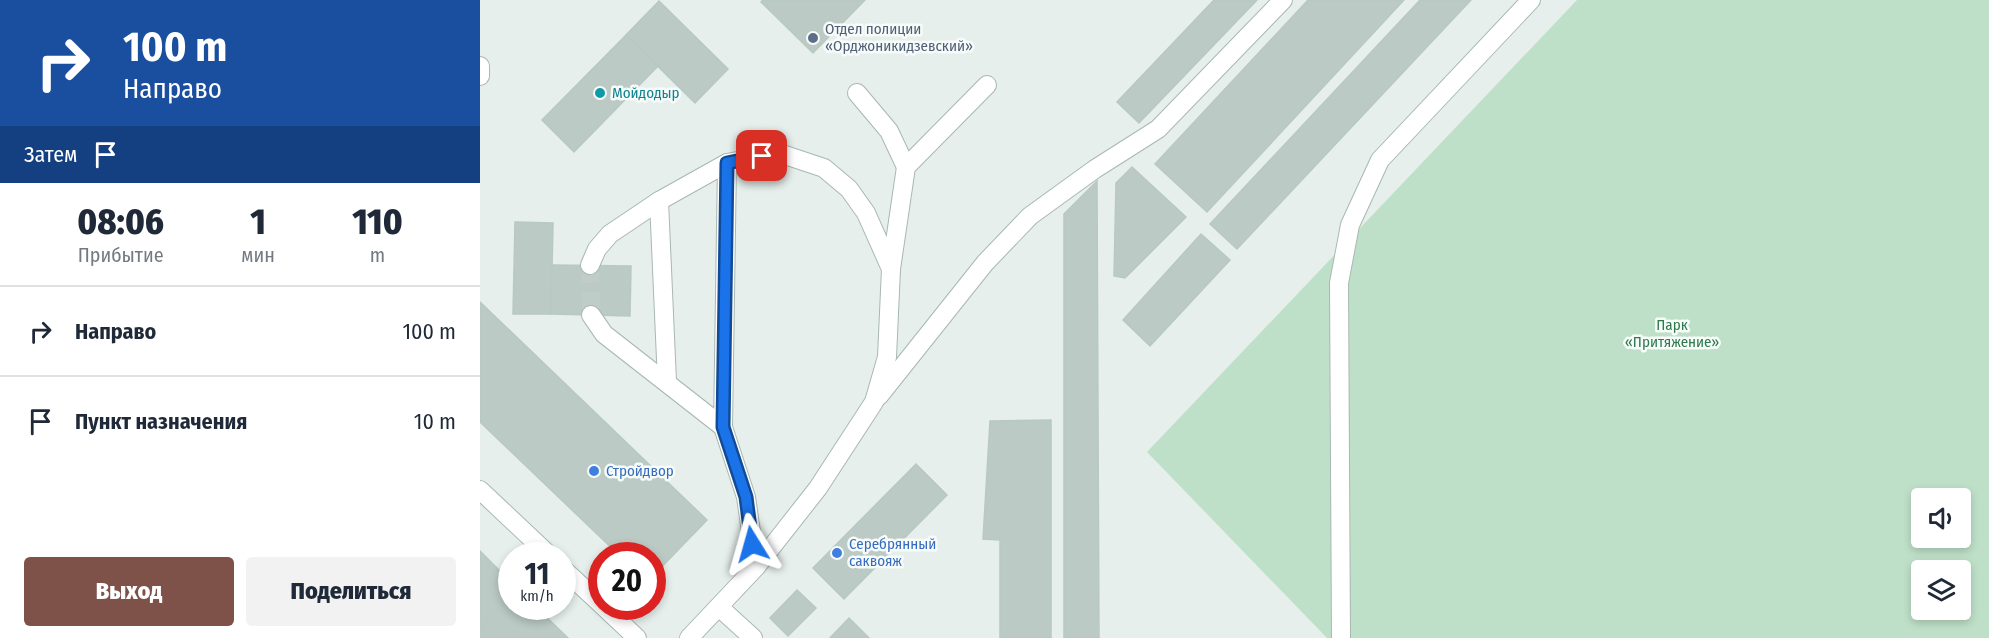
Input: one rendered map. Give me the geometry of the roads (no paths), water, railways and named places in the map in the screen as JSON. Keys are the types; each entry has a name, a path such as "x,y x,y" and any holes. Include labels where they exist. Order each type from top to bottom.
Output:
{"street":[{"path":"689,638 756,567 818,488 874,402 985,263 1029,216 1095,169 1158,129 1283,0"},
{"path":"1341,638 1339,283 1350,225 1380,160 1531,0"},
{"path":"480,66 480,76"},
{"path":"906,167 987,85"},
{"path":"856,93 889,131 906,167 891,268 887,357 874,402"},
{"path":"590,265 597,249 610,234 659,201 727,163 779,153 824,168 849,189 866,213 891,268"},
{"path":"727,163 723,427 746,497 756,567"},
{"path":"659,201 667,382"},
{"path":"591,315 604,334 723,427"},
{"path":"480,490 535,542"},
{"path":"576,581 588,592"},
{"path":"719,607 753,638"},
{"path":"618,620 637,638"}],"tunnel":[{"path":"590,265 591,315"}],"place":[{"name":"Отдел полиции «Орджоникидзевский»","path":"813,38"},
{"name":"Мойдодыр","path":"600,93"},
{"name":"Стройдвор","path":"594,471"},
{"name":"Серебрянный саквояж","path":"837,553"}],"park label":[{"name":"Парк «Притяжение»","path":"1672,334"}]}
